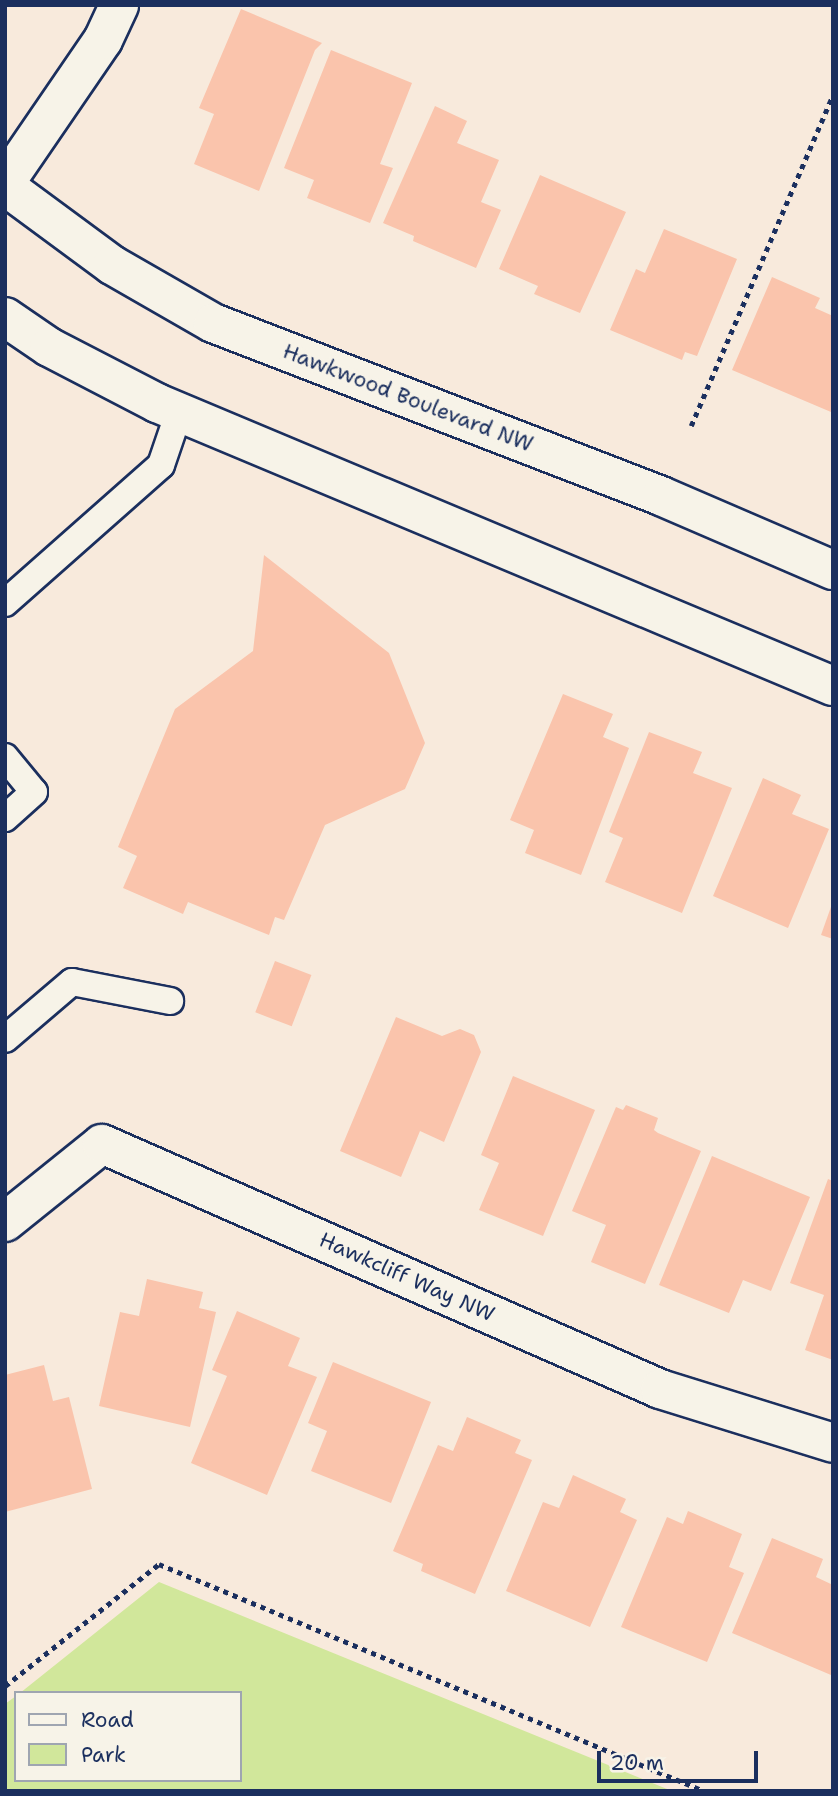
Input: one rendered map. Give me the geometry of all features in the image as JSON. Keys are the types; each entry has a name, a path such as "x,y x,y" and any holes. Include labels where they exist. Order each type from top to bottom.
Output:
{"street":[{"path":"5,184 103,40 119,5"},
{"name":"Hawkwood Boulevard NW","path":"5,184 112,265 213,323 661,496 833,569"},
{"path":"5,317 49,348 179,412 833,686"},
{"name":"Hawkcliff Way NW","path":"5,1222 102,1143 660,1389 833,1443"}],"lane":[{"path":"5,603 162,465 179,412"},
{"path":"5,757 34,792 5,818"},
{"path":"5,1039 72,982 170,1001"}],"path":[{"path":"691,426 833,94"},
{"path":"5,1686 159,1564 704,1791"}],"green space":[{"path":"159,1582 672,1791 5,1791 5,1704 14,1697 14,1782 242,1782 242,1691 23,1691"}],"building":[{"path":"241,9 322,43 315,50 259,191 194,164 214,114 199,108"},
{"path":"331,50 412,83 380,164 393,168 370,223 307,198 314,180 284,168"},
{"path":"435,106 467,121 457,143 499,160 481,202 501,210 476,268 413,241 414,236 383,223"},
{"path":"540,175 626,212 580,313 534,294 538,286 499,269"},
{"path":"664,229 737,259 697,356 685,352 682,360 610,330 636,269 645,273"},
{"path":"772,277 820,298 815,308 833,316 831,412 732,370"},
{"path":"264,555 389,653 425,743 405,789 325,825 284,920 275,917 269,935 188,902 183,914 123,888 137,856 118,847 175,709 253,651"},
{"path":"563,694 613,714 603,737 629,748 581,875 525,853 534,830 510,820"},
{"path":"649,732 702,752 693,773 732,788 682,913 605,882 623,838 609,832"},
{"path":"763,778 801,795 792,814 829,829 788,928 713,896"},
{"path":"833,904 833,939 821,935"},
{"path":"275,961 311,975 292,1026 255,1012"},
{"path":"396,1017 442,1036 460,1029 474,1035 481,1052 444,1142 420,1131 401,1177 340,1151"},
{"path":"513,1076 595,1110 543,1236 479,1210 499,1163 481,1155"},
{"path":"626,1105 658,1118 654,1130 658,1133 701,1151 645,1284 591,1262 606,1225 572,1211 616,1107 623,1110"},
{"path":"712,1156 810,1197 771,1291 743,1280 729,1313 659,1285"},
{"path":"828,1179 833,1181 833,1360 805,1350 824,1295 790,1283"},
{"path":"147,1279 203,1292 199,1308 216,1312 190,1427 99,1406 120,1312 139,1316"},
{"path":"237,1311 300,1338 288,1366 317,1377 267,1495 191,1463 227,1376 212,1370"},
{"path":"333,1362 431,1402 391,1503 311,1471 327,1431 308,1423"},
{"path":"44,1365 53,1401 69,1397 92,1489 5,1512 5,1375"},
{"path":"467,1417 521,1440 515,1453 532,1460 475,1594 421,1571 423,1564 393,1551 438,1445 453,1451"},
{"path":"573,1475 626,1499 620,1512 637,1520 590,1627 506,1591 543,1502 559,1508"},
{"path":"688,1511 742,1534 729,1567 744,1573 707,1662 621,1627 667,1517 683,1524"},
{"path":"772,1538 823,1559 816,1577 833,1585 831,1675 732,1633"}]}
